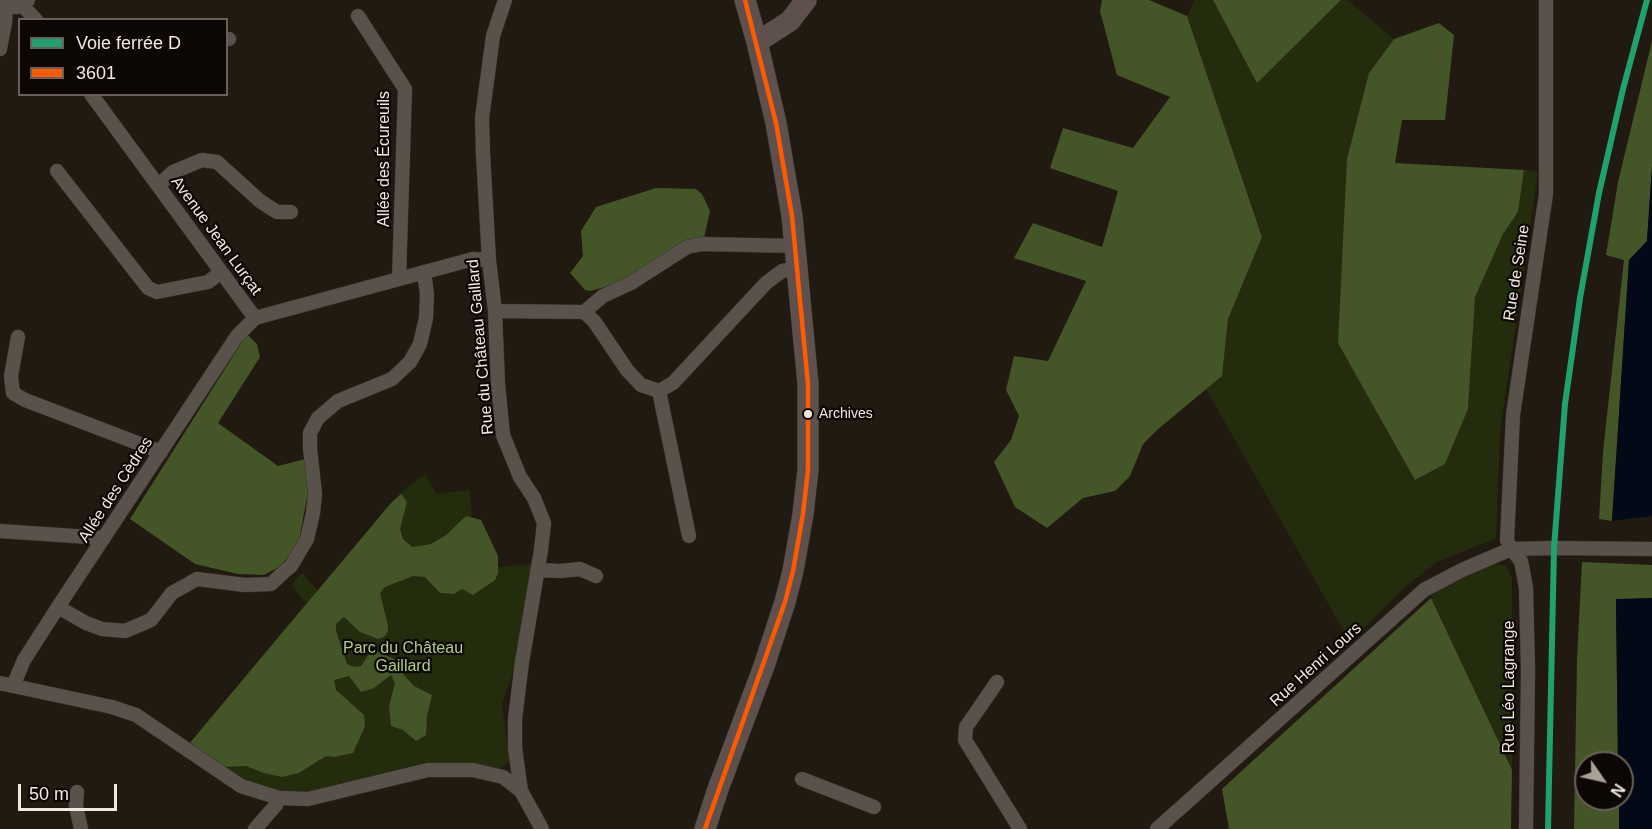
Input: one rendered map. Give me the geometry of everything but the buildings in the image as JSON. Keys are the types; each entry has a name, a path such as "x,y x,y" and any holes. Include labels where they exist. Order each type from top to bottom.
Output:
{"main road":[{"path":"705,829 776,631 793,571 808,470 809,409 796,246 776,123 757,42 744,0"},
{"path":"757,42 790,21 806,0"}],"street":[{"name":"Rue du Château Gaillard","path":"505,0 493,36 482,118 489,260 495,311 502,435 520,477 534,498 543,523 515,719 521,791"},
{"name":"Rue de Seine","path":"1511,549 1507,540 1513,415 1546,194 1546,0"},
{"path":"0,49 5,22 3,6 25,3 35,18"},
{"name":"Allée des Écureuils","path":"358,16 405,89 399,279"},
{"name":"Avenue Jean Lurçat","path":"92,96 255,318 473,259 489,260"},
{"path":"159,186 173,172 202,160 217,162 260,201 276,212 291,212"},
{"path":"57,171 148,288 157,292 208,282 221,272"},
{"path":"495,311 584,312 603,296 631,283 687,247 702,244 796,246"},
{"path":"584,312 594,321 627,370 641,385 659,391 674,383 766,283 782,271 798,268"},
{"path":"58,607 102,629 125,631 151,620 172,593 197,579 245,585 271,584 279,577 291,566 307,540 315,494 310,433 318,418 338,401 392,379 410,362 420,344 426,318 427,294 424,272"},
{"name":"Allée des Cèdres","path":"7,685 237,336 255,318"},
{"path":"18,337 10,376 13,393 25,400 161,452"},
{"path":"659,391 689,536"},
{"path":"0,531 104,538"},
{"path":"1511,549 1652,549"},
{"name":"Rue Henri Lours","path":"1157,829 1424,590 1462,570 1511,549"},
{"name":"Rue Léo Lagrange","path":"1511,549 1521,561 1526,588 1528,670 1526,829"},
{"path":"538,570 580,569 596,576"},
{"path":"997,682 966,727 965,740 1020,829"},
{"path":"7,685 112,707 136,715 241,786 279,798 308,799 428,770 473,770 503,777 521,791 542,829"},
{"path":"503,777 518,768"},
{"path":"802,779 874,807"},
{"path":"77,792 76,806 81,829"},
{"path":"255,829 276,805 279,798"}],"green space":[{"path":"1102,0 1149,0 1187,16 1262,237 1228,319 1222,376 1143,444 1130,476 1115,491 1083,498 1047,528 1015,507 994,462 1011,440 1019,416 1006,390 1014,356 1048,361 1086,281 1014,258 1033,223 1102,247 1118,191 1050,168 1063,128 1133,148 1170,97 1117,75 1100,11"},
{"path":"1195,0 1213,0 1257,82 1341,0 1347,0 1394,39 1369,73 1445,464 1468,409 1475,297 1503,234 1518,212 1524,170 1538,172 1500,432 1496,538 1437,562 1406,586 1350,642 1206,389 1222,376 1228,319 1262,236 1187,16"},
{"path":"1213,0 1341,0 1257,83"},
{"path":"1439,23 1454,35 1445,120 1402,120 1395,163 1524,170 1518,212 1503,234 1475,297 1468,409 1445,464 1415,480 1338,343 1347,159 1369,73 1394,39"},
{"path":"1652,41 1652,166 1647,241 1629,260 1612,521 1599,519 1603,452 1624,260 1606,255 1618,182"},
{"path":"656,188 696,189 702,194 710,211 704,238 616,284 590,291 585,290 570,273 583,256 581,231 596,207"},
{"path":"247,334 257,344 260,357 218,423 278,466 305,459 308,492 299,541 281,566 264,575 238,574 195,564 130,519"},
{"name":"Parc du Château Gaillard","path":"425,475 437,494 470,490 473,542 500,567 537,564 525,638 502,704 510,762 499,769 480,765 307,793 274,791 243,782 189,744 306,603 292,585 295,580 302,573 318,591 391,503"},
{"path":"401,494 407,502 400,529 403,539 412,547 431,544 446,535 466,516 481,520 498,556 498,573 495,580 473,595 462,589 454,594 440,593 425,577 413,576 385,587 380,593 388,626 384,637 378,639 360,632 344,617 336,624 336,631 347,664 354,667 361,666 369,654 377,651 396,660 403,674 414,686 432,695 427,716 426,735 416,741 403,730 391,726 389,706 395,683 391,675 374,688 361,692 349,676 334,680 336,690 364,715 365,726 353,753 334,757 326,756 299,773 282,777 246,766 221,767 189,744 391,503"},
{"path":"1582,562 1652,565 1652,598 1616,600 1618,751 1575,751"},
{"path":"1506,565 1512,579 1512,770 1431,598 1436,591 1479,567"},
{"path":"1431,598 1512,770 1511,829 1229,829 1222,789"},
{"path":"1574,811 1619,811 1619,829 1574,829"}],"shaded area":[{"path":"1652,166 1652,516 1612,521 1629,260 1647,241"},
{"path":"1652,598 1652,829 1619,829 1619,811 1634,811 1634,751 1618,751 1616,599"}],"rail line":[{"name":"D","path":"1548,829 1554,548 1565,404 1580,298 1599,193 1623,89 1647,0"}],"transit line":[{"name":"3601","path":"705,829 785,602 803,514 808,470 808,384 792,216 776,123 745,0"}],"place":[{"name":"Archives","path":"808,414"}]}
